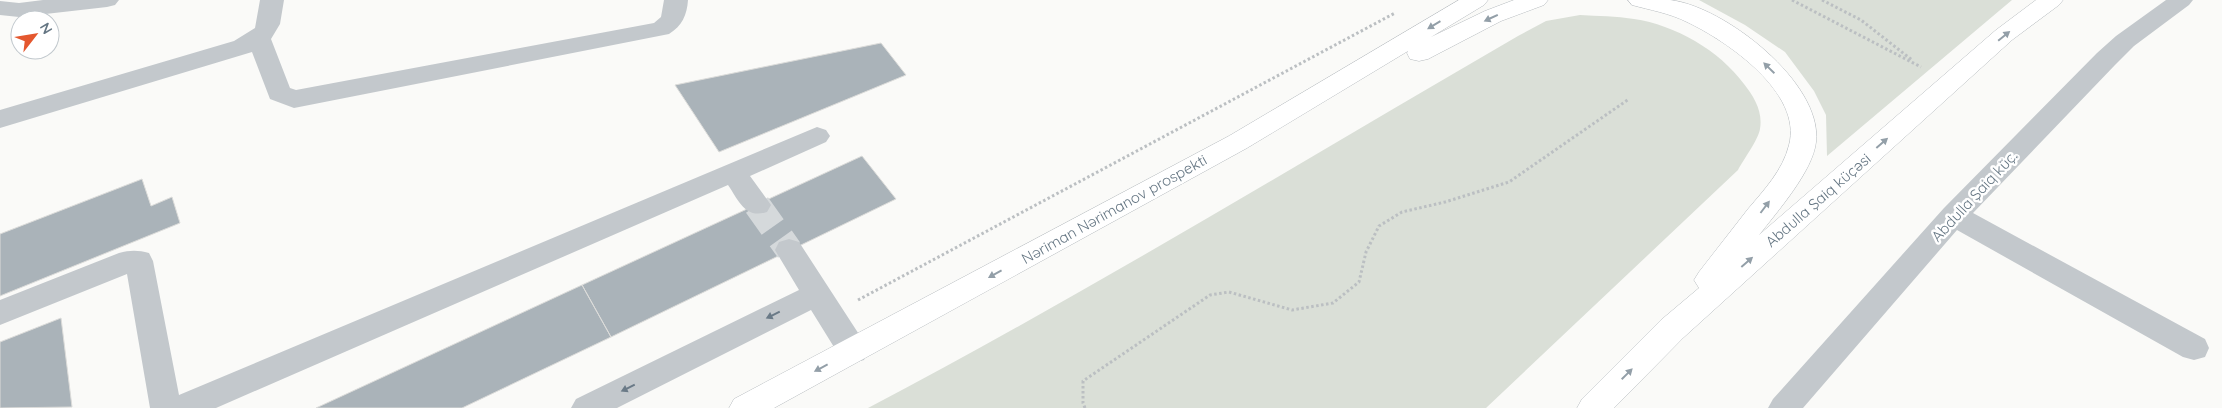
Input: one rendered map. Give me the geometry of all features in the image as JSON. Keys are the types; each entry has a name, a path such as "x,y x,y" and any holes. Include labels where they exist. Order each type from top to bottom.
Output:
{"main road":[{"name":"Nəriman Nərimanov prospekti","path":"745,408 1238,142 1476,0"},
{"path":"1238,142 1493,16 1536,0"},
{"path":"1640,0 1695,16 1737,40 1772,70 1795,99 1805,125 1804,142 1792,172 1672,329"},
{"name":"Abdulla Şaiq küçəsi","path":"1593,408 1672,329 2004,35 2051,0"}],"street":[{"path":"0,8 27,10 108,0"},
{"path":"0,119 243,47 259,39 267,30 272,0"},
{"path":"259,39 279,93 294,99 661,29 671,23 675,16 676,0"},
{"name":"Abdulla Şaiq küç.","path":"1784,408 1954,215 2112,53 2125,41 2181,0"},
{"path":"183,408 817,136"},
{"path":"732,173 757,205"},
{"path":"1954,215 2194,348"},
{"path":"789,250 853,351"},
{"path":"0,313 129,261 139,261 166,408"},
{"path":"587,408 823,304"}],"path":[{"path":"1792,0 1921,67 1861,20 1822,0"},
{"path":"823,304 1396,12"},
{"path":"1084,408 1084,381 1210,295 1229,292 1292,310 1333,303 1359,282 1366,252 1379,226 1402,212 1445,202 1509,182 1629,99"}],"shaded area":[{"path":"1699,0 2012,0 1827,156 1826,115 1814,91 1785,52 1745,25"},
{"path":"1580,15 1620,17 1649,22 1680,33 1695,41 1722,60 1748,89 1759,110 1760,129 1754,144 1738,170 1486,408 868,408 1032,319 1518,36 1546,21"}],"building":[{"path":"881,43 906,75 719,152 675,85"},
{"path":"862,156 896,199 611,337 582,285"},
{"path":"142,179 151,206 172,197 180,223 0,296 0,234"},
{"path":"582,285 611,337 462,408 316,408"},
{"path":"61,318 72,407 0,408 0,342"}],"tunnel":[{"path":"757,205 789,250"}]}
